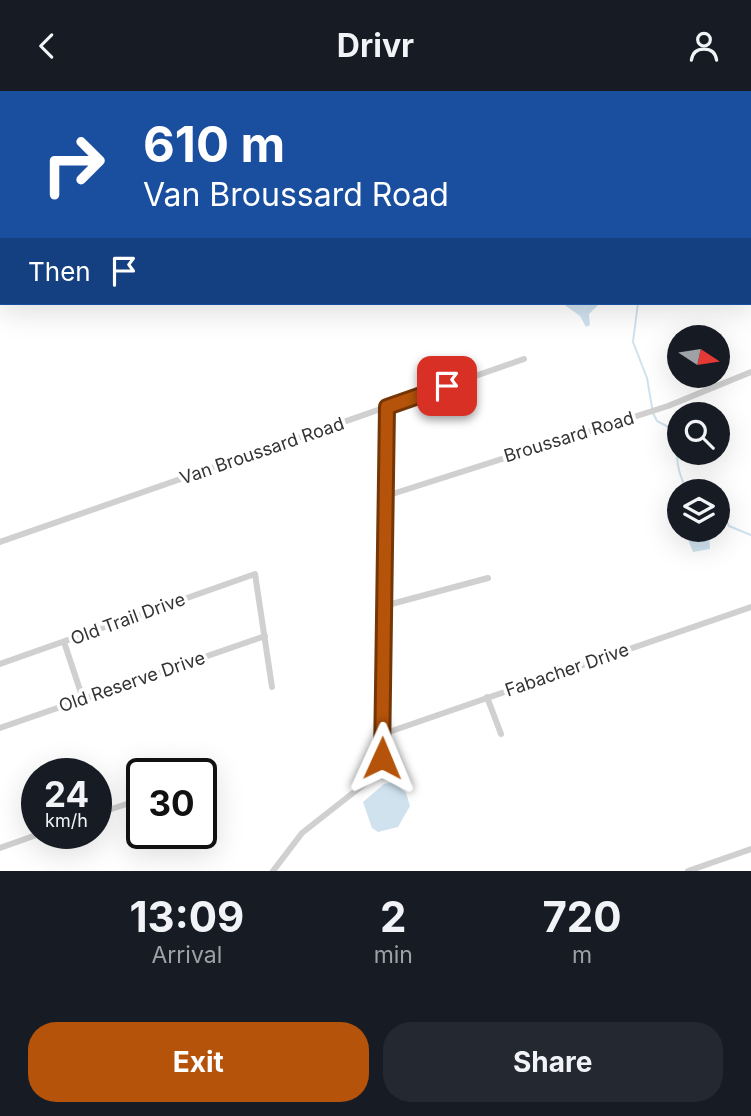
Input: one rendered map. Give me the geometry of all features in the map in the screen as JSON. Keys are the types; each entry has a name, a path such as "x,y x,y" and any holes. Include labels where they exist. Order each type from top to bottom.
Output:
{"street":[{"name":"Van Broussard Road","path":"0,542 524,359"},
{"name":"Broussard Road","path":"386,496 657,410 751,372"},
{"path":"273,871 302,832 375,774 382,758 387,407"},
{"name":"Old Trail Drive","path":"0,664 255,574 265,636"},
{"path":"384,606 488,578"},
{"name":"Fabacher Drive","path":"383,734 751,607"},
{"path":"265,636 272,687"},
{"name":"Old Reserve Drive","path":"0,728 265,636"},
{"path":"64,642 83,699"},
{"path":"487,697 501,734"},
{"path":"0,848 21,840"},
{"path":"688,871 751,849"}],"water":[{"path":"565,305 598,305 589,314 590,325 586,327 580,316"},
{"path":"689,542 710,542 710,549 693,552"},
{"path":"393,782 406,793 410,806 398,827 378,832 372,828 363,802 384,784"}],"waterway":[{"path":"434,91 453,91"},
{"path":"638,305 633,342 647,378 653,413 657,421 667,426"},
{"path":"678,465 682,479"},
{"path":"730,526 751,535"}],"route":[{"path":"382,758 387,407 447,386"}]}
